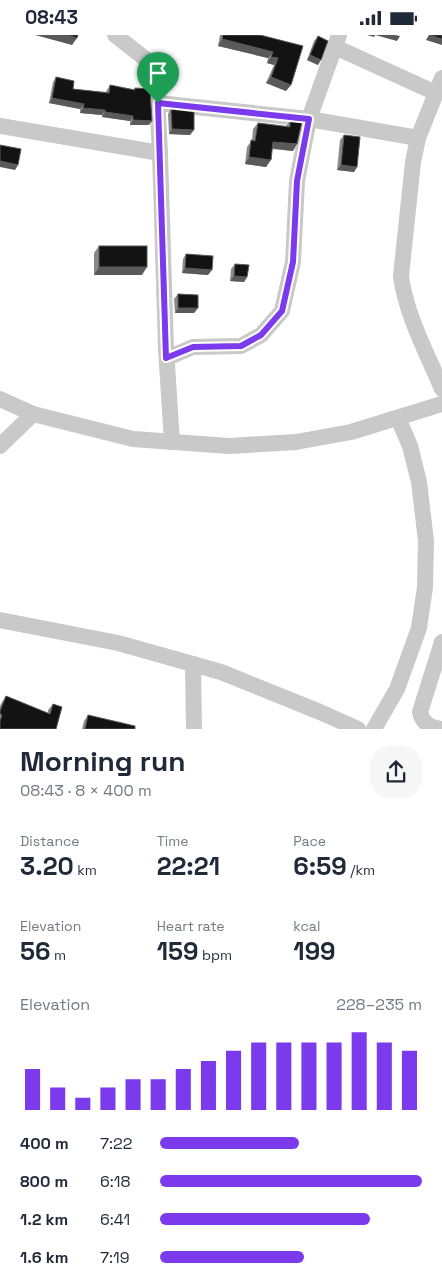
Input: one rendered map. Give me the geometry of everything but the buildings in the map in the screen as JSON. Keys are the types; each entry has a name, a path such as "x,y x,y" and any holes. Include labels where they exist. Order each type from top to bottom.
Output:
{"street":[{"path":"115,35 148,61 156,77 166,358 172,441"},
{"path":"166,358 193,347 241,346 261,335 282,311 293,262 297,181 309,119 337,41 436,93"},
{"path":"442,77 418,138 412,162 401,276 408,309 442,389"},
{"path":"158,103 309,119 418,138"},
{"path":"0,126 160,153"},
{"path":"0,399 33,414 133,439 229,446 296,442 351,432 442,404"},
{"path":"0,446 33,414"},
{"path":"374,729 397,689 419,628 425,587 426,541 419,482 410,446 398,418"},
{"path":"0,621 118,643 220,672 358,729"},
{"path":"441,729 432,728 421,718 420,712 442,641"},
{"path":"193,664 194,729"}],"route":[{"path":"158,103 309,119 297,181 293,262 282,311 261,335 241,346 193,347 166,358 158,103"}]}
